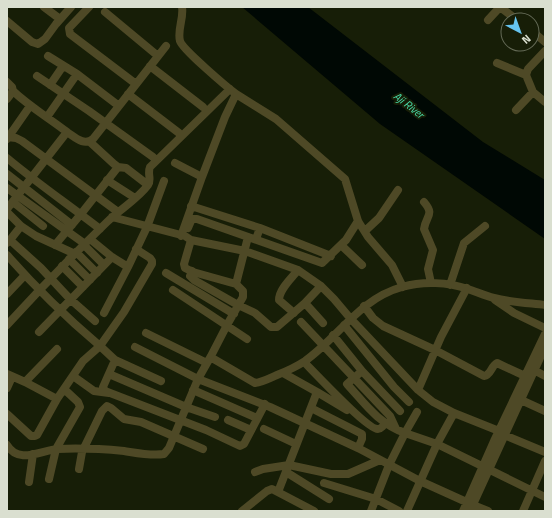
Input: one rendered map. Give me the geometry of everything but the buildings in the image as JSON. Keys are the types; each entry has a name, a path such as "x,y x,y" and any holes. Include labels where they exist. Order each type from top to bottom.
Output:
{"street":[{"path":"44,7 60,19"},
{"path":"7,21 32,42 38,44 45,39 71,7"},
{"path":"89,7 69,28 70,34 136,84"},
{"path":"182,7 183,16 180,36 181,44 233,92 276,119 342,176 346,183 358,221 392,265 403,287"},
{"path":"488,20 500,7"},
{"path":"105,12 158,56"},
{"path":"90,142 166,46"},
{"path":"526,75 528,70 545,51"},
{"path":"48,56 77,74 119,106"},
{"path":"498,64 526,75 533,92 545,102"},
{"path":"50,85 63,66"},
{"path":"150,66 203,107"},
{"path":"47,117 77,74"},
{"path":"37,76 153,157"},
{"path":"7,82 12,87 13,91 30,106 67,132 84,142 90,142 118,167 128,169 148,185"},
{"path":"7,99 13,91"},
{"path":"7,445 11,452 16,454 33,454 56,449 84,448 164,454 169,448 198,379 244,294 236,284 192,271 185,268 184,264 186,237 191,206 233,92"},
{"path":"7,325 73,255 115,214 148,185 150,179 148,173 150,167 233,92"},
{"path":"516,110 533,92"},
{"path":"128,94 179,133"},
{"path":"30,106 8,137 22,141 47,158 96,194 115,214 147,227 245,251 298,270 321,286 418,390 433,402 454,413 545,452"},
{"path":"67,132 15,199 8,213 21,226 36,236 73,255 97,272"},
{"path":"7,158 31,178 100,229"},
{"path":"175,163 202,177"},
{"path":"55,245 118,167"},
{"path":"7,174 70,227 86,243 104,265"},
{"path":"107,180 135,198"},
{"path":"104,312 128,268 147,227 164,181"},
{"path":"7,188 15,199 43,226"},
{"path":"365,231 379,218 398,190"},
{"path":"15,199 70,227"},
{"path":"424,202 430,208 424,229 433,250 428,269 431,283"},
{"path":"191,206 260,228 331,256"},
{"path":"186,237 191,221 193,219 197,219 322,263 331,256 351,234 358,221"},
{"path":"21,226 8,241 41,268 70,300 95,321"},
{"path":"450,285 464,243 485,226"},
{"path":"236,284 245,251 252,238 260,228"},
{"path":"86,243 112,257 128,268"},
{"path":"341,245 362,265"},
{"path":"7,414 31,436 35,436 38,433 57,399 83,361 100,346 124,312 152,264 152,260 150,258 136,249"},
{"path":"7,255 39,290 115,360 161,381"},
{"path":"73,255 90,280"},
{"path":"39,332 112,257"},
{"path":"62,266 83,288"},
{"path":"294,313 281,303 279,296 287,283 298,270"},
{"path":"192,271 190,276 194,280 255,313 274,328 278,328 321,286"},
{"path":"166,273 234,314"},
{"path":"7,294 25,275"},
{"path":"135,347 198,379 248,389 304,362 324,345 364,306 386,293 403,287 431,283 450,285 467,288 493,298 545,305"},
{"path":"418,390 435,350 467,288"},
{"path":"173,290 247,339"},
{"path":"493,298 514,313 545,328"},
{"path":"305,303 324,323"},
{"path":"364,306 373,318 383,326 435,350 484,376 489,373 497,363 525,376"},
{"path":"301,322 390,416 396,429"},
{"path":"344,325 409,402"},
{"path":"146,333 209,360 212,358 265,404 358,448 470,506 488,511"},
{"path":"501,433 521,400 545,334"},
{"path":"333,335 362,371 400,411"},
{"path":"463,511 470,506 525,376 532,369 545,347"},
{"path":"25,382 57,349"},
{"path":"115,360 103,387 105,391 206,430 240,446 244,444 265,404"},
{"path":"304,362 334,398 355,415 376,429 380,428 385,423"},
{"path":"532,369 545,376"},
{"path":"334,398 362,371"},
{"path":"283,372 317,392 334,398"},
{"path":"109,374 186,407 215,417"},
{"path":"7,388 10,375 57,399"},
{"path":"73,376 94,391 110,393"},
{"path":"347,384 378,418 385,423 405,433 437,444 545,496"},
{"path":"49,479 56,449 80,407 78,402 64,389"},
{"path":"193,390 257,418"},
{"path":"278,492 317,392"},
{"path":"521,400 545,411"},
{"path":"79,469 84,448 102,411 106,406 111,408 124,419 141,422 174,435 203,449"},
{"path":"311,408 362,434 362,439 358,448"},
{"path":"371,511 390,465 417,412"},
{"path":"407,511 437,444 454,413"},
{"path":"228,420 251,430"},
{"path":"264,429 296,444"},
{"path":"29,482 33,454"},
{"path":"255,472 263,469 288,468 331,474 348,474 380,460"},
{"path":"523,511 545,461"},
{"path":"288,468 329,499"},
{"path":"324,483 376,499 399,511"},
{"path":"242,511 267,490 272,489 314,511"}],"water":[{"name":"Aji River","path":"242,7 308,7 483,142 545,180 545,239 380,124"}]}
